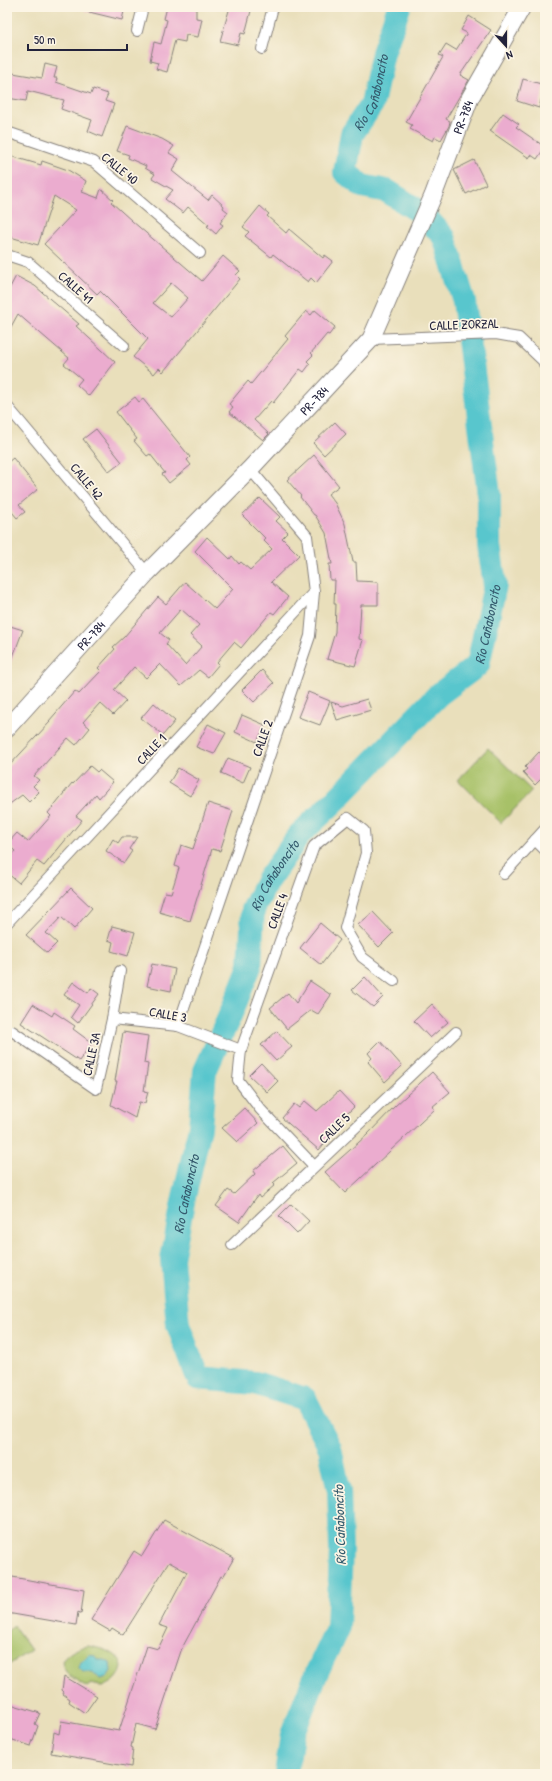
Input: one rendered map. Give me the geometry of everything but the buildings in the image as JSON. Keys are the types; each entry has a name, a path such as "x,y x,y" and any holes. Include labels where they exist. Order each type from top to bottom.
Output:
{"main road":[{"name":"PR-784","path":"7,728 147,573 250,469 371,339 433,196 470,98 522,7"}],"street":[{"path":"137,31 143,7"},
{"path":"262,49 273,7"},
{"name":"CALLE 40","path":"7,132 94,162 200,252"},
{"name":"CALLE 41","path":"7,255 28,262 124,346"},
{"name":"CALLE ZORZAL","path":"371,339 496,334 519,338 545,366"},
{"name":"CALLE 42","path":"7,406 147,573"},
{"name":"CALLE 2","path":"178,1026 310,636 314,592 307,536 250,469"},
{"name":"CALLE 1","path":"7,924 314,592"},
{"name":"CALLE 4","path":"314,1166 260,1109 238,1080 241,1050 314,846 348,818 364,832 366,853 345,928 362,957 394,981"},
{"path":"504,874 545,829"},
{"path":"535,840 545,850"},
{"name":"CALLE 3A","path":"12,1031 96,1089 112,1019 120,971"},
{"name":"CALLE 3","path":"112,1019 178,1026 241,1050"},
{"name":"CALLE 5","path":"232,1244 456,1032"}],"green space":[{"path":"488,748 532,791 501,823 458,780"},
{"path":"14,1626 31,1650 7,1666 7,1631"},
{"path":"88,1646 110,1652 118,1657 122,1667 119,1675 114,1681 103,1686 91,1684 87,1687 71,1677 65,1670 62,1661 67,1655 80,1648"}],"water":[{"path":"90,1654 95,1656 98,1660 105,1660 110,1663 111,1671 107,1677 100,1679 93,1672 83,1672 79,1668 80,1663"}],"waterway":[{"name":"Río Cañaboncito","path":"286,1774 292,1735 317,1672 338,1627 341,1549 339,1491 330,1448 305,1399 255,1383 198,1378 178,1325 172,1259 200,1127 205,1071 250,966 253,910 267,881 300,834 338,798 438,695 478,665 495,585 489,546 489,495 464,301 444,237 422,213 387,191 362,186 345,172 352,134 372,104 383,53 399,7"}]}
